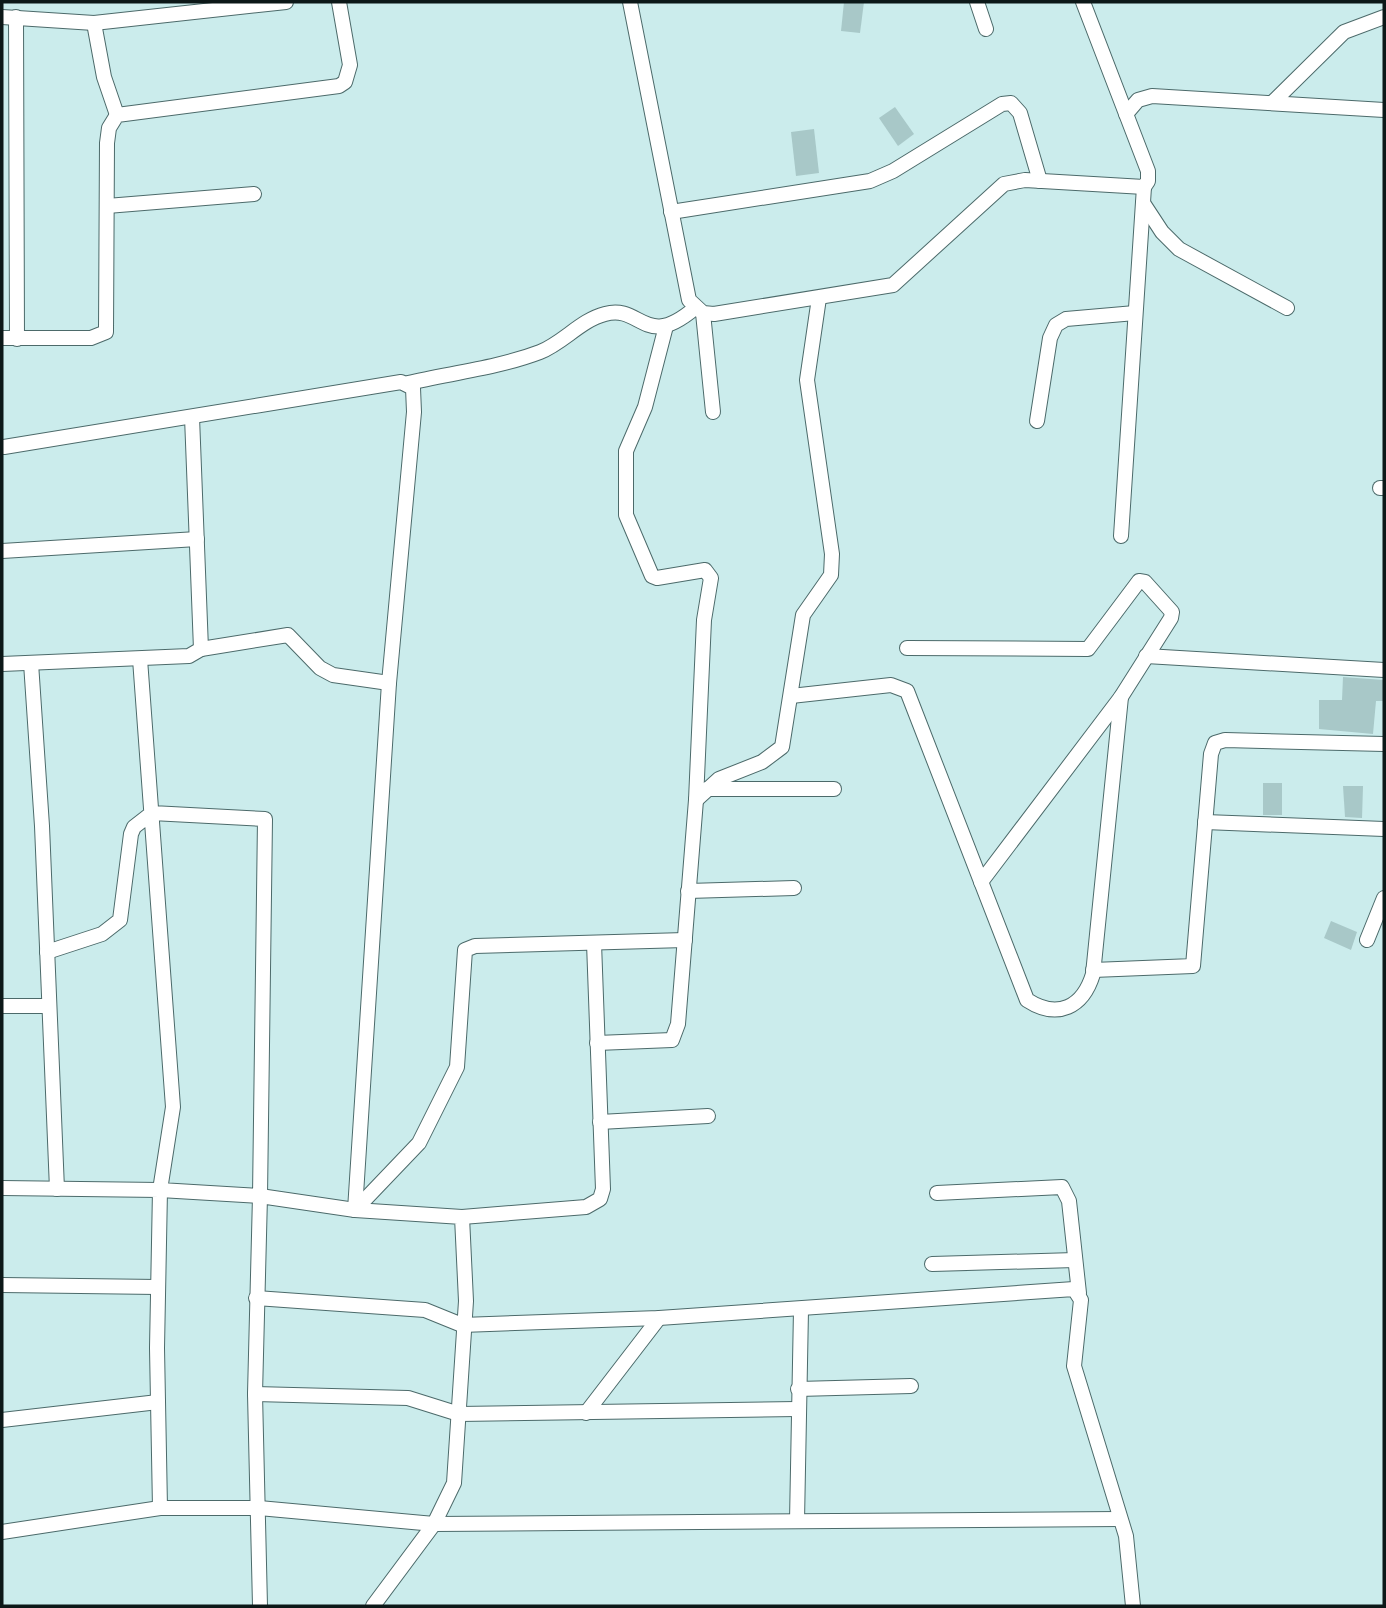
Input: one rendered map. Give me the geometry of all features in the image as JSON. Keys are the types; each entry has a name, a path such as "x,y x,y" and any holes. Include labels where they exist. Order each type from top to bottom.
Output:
{"street":[{"path":"17,339 9,17 94,23 286,2"},
{"path":"117,115 339,86 345,82 350,65 339,2"},
{"path":"630,2 689,300 699,310 713,412"},
{"path":"977,2 986,29"},
{"path":"1084,5 1148,171 1148,181 1144,187 1121,536"},
{"path":"1272,103 1344,32 1384,16"},
{"path":"94,23 104,76 117,115"},
{"path":"1126,114 1138,100 1152,96 1384,110"},
{"path":"671,212 870,181 893,171 1002,104 1011,103 1020,113 1040,181"},
{"path":"2,338 91,338 106,332 107,143 109,128 117,115"},
{"path":"4,447 408,383 542,351 604,314 623,315 654,327 666,326 699,310 819,298 893,285 1003,184 1040,181 1144,187"},
{"path":"107,206 254,194"},
{"path":"1143,203 1162,232 1179,249 1287,308"},
{"path":"696,800 719,779 762,762 778,752 784,741 803,615 827,582 833,565 807,380 819,298"},
{"path":"1037,421 1050,338 1056,325 1066,319 1135,313"},
{"path":"597,1043 672,1040 678,1024 696,800 704,620 710,578 705,570 657,579 652,576 647,571 626,515 626,451 645,407 666,326"},
{"path":"355,1210 389,682 414,412 413,388 408,383"},
{"path":"192,417 201,649"},
{"path":"2,551 197,539"},
{"path":"907,648 1088,649 1142,581 1172,614 1121,696 981,882"},
{"path":"2,664 190,656 201,649 288,635 320,668 333,675 389,682"},
{"path":"1146,656 1384,670"},
{"path":"140,659 173,1107 160,1190 160,1508"},
{"path":"31,663 57,1189"},
{"path":"791,696 891,685 907,691 1027,1000 1040,1006 1073,1007 1080,1001 1093,970 1121,696"},
{"path":"1093,970 1193,966 1211,754 1215,743 1220,740 1384,744"},
{"path":"707,789 834,789"},
{"path":"47,952 102,933 120,920 131,834 134,827 152,813 265,819 255,1394 260,1606"},
{"path":"1205,822 1384,829"},
{"path":"688,891 794,888"},
{"path":"1367,940 1384,898"},
{"path":"355,1210 419,1143 457,1067 465,950 475,946 685,940"},
{"path":"2,1188 160,1190 260,1196 355,1210 462,1217 595,1204 603,1189 594,943"},
{"path":"2,1006 49,1006"},
{"path":"600,1122 708,1116"},
{"path":"937,1193 1062,1187 1069,1201 1081,1300 1074,1366 1128,1544 1133,1606"},
{"path":"373,1606 434,1524 454,1483 462,1325 466,1301 462,1217"},
{"path":"932,1264 1075,1260"},
{"path":"2,1285 158,1287"},
{"path":"256,1297 425,1310 462,1325 801,1310 1068,1289 1079,1293"},
{"path":"797,1521 797,1409 801,1310"},
{"path":"586,1413 659,1318"},
{"path":"798,1389 911,1387"},
{"path":"255,1394 408,1398 459,1415 797,1409"},
{"path":"2,1420 158,1402"},
{"path":"2,1532 160,1508 259,1508 434,1524 1120,1519"}],"building":[{"path":"844,2 864,2 860,33 841,31"},
{"path":"895,107 914,134 898,146 879,118"},
{"path":"814,129 819,173 796,176 791,132"},
{"path":"1343,677 1384,680 1384,701 1376,701 1373,734 1319,729 1319,700 1342,700"},
{"path":"1263,783 1282,783 1282,815 1263,815"},
{"path":"1343,786 1363,786 1362,818 1345,817"},
{"path":"1331,921 1357,932 1351,950 1324,938"}]}
